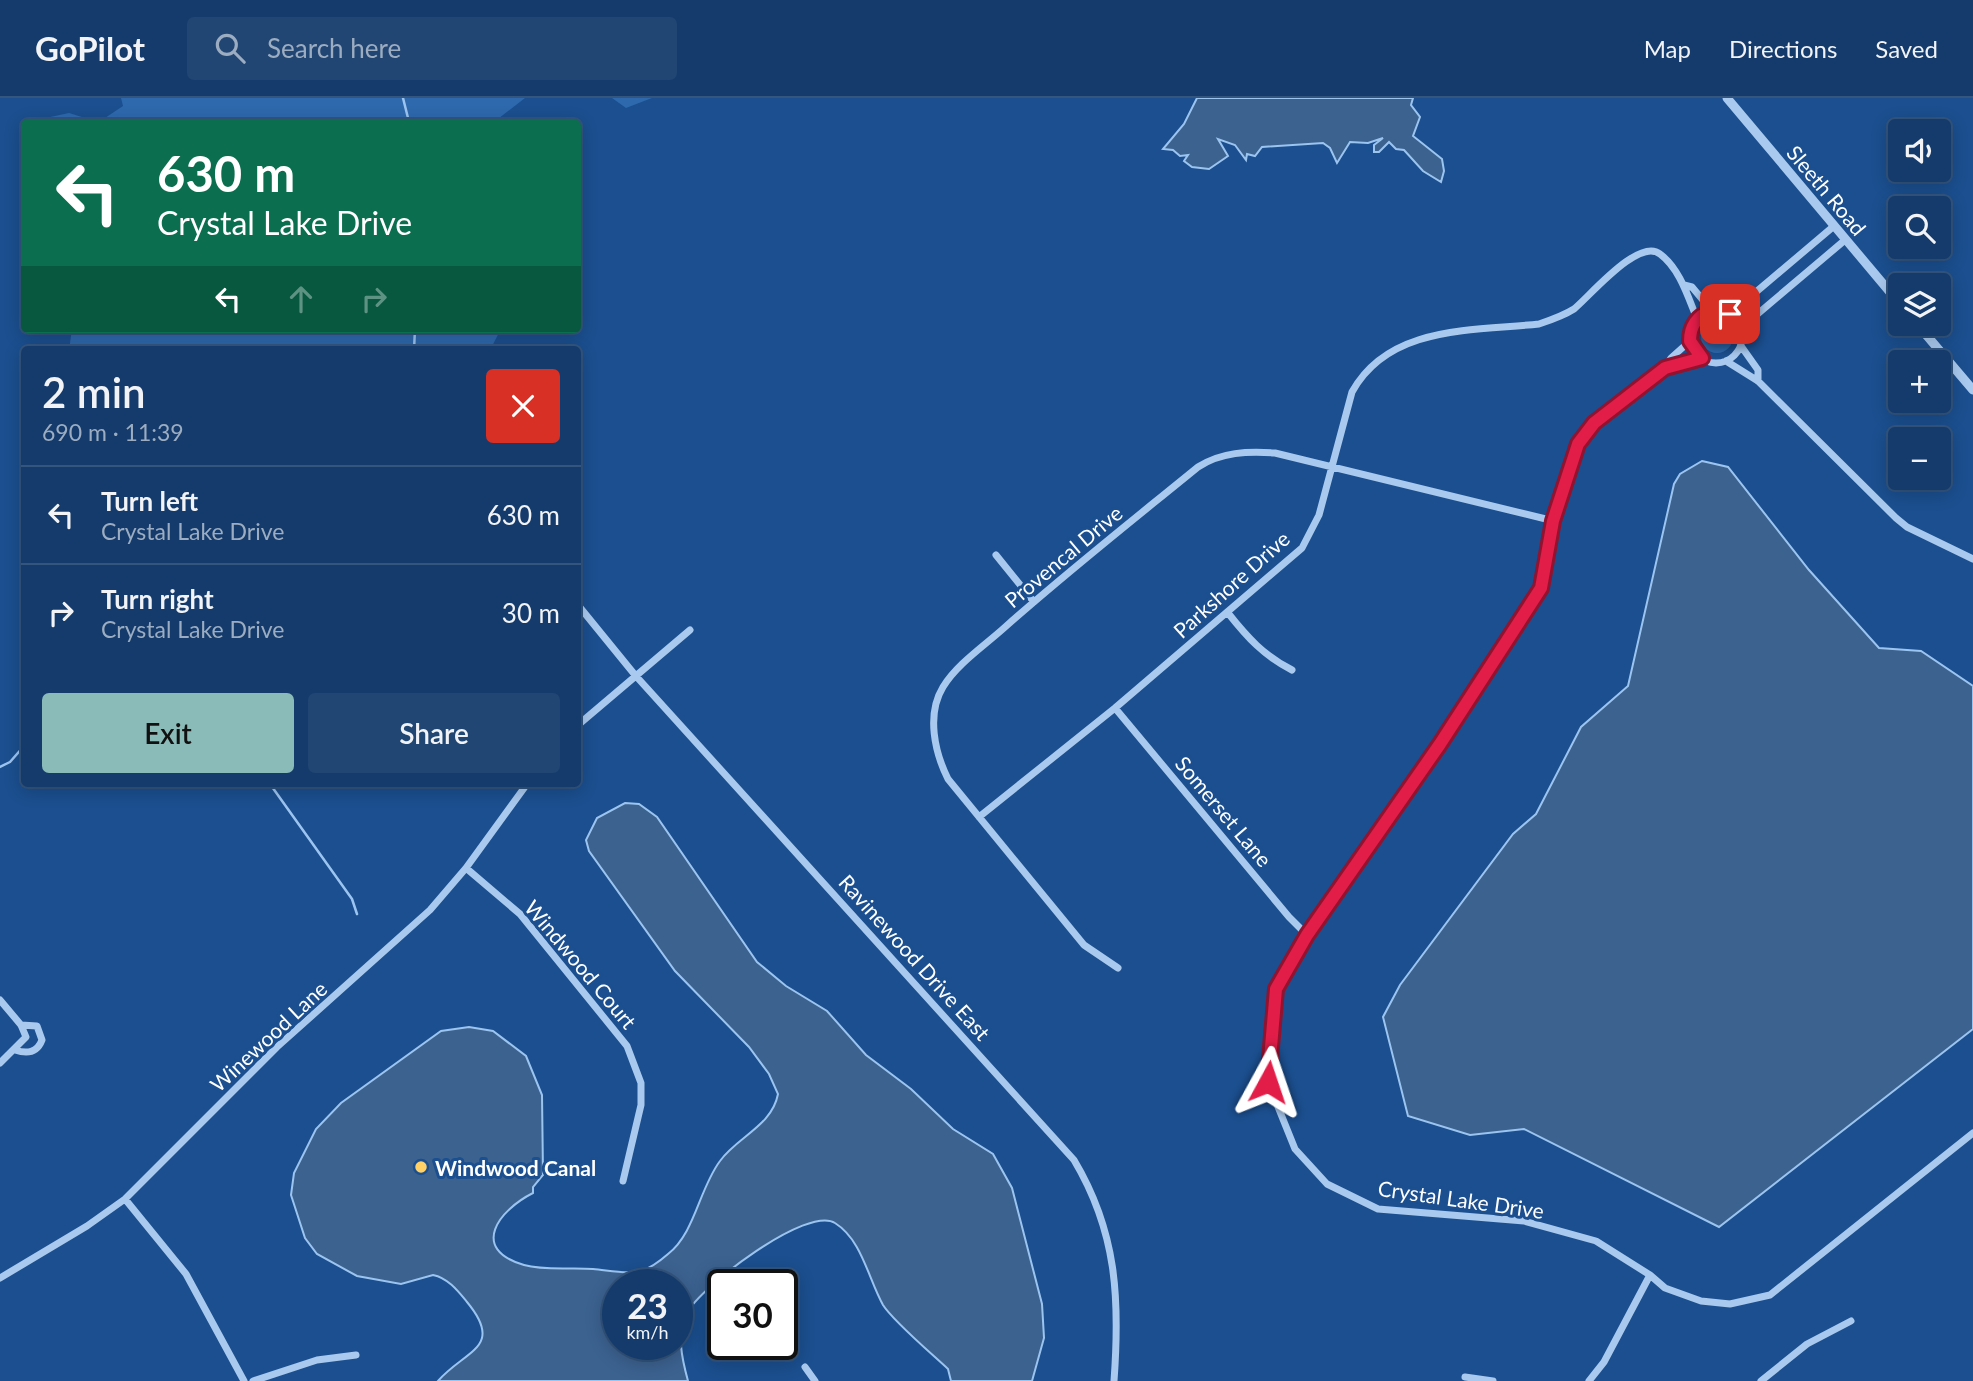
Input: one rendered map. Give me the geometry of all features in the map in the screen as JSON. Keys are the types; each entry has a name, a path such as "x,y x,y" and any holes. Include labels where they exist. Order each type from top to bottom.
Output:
{"street":[{"name":"Sleeth Road","path":"1727,98 1888,290"},
{"path":"1730,314 1834,226"},
{"path":"1697,319 1712,310 1730,314 1741,328 1845,240"},
{"name":"Parkshore Drive","path":"979,817 1115,708 1302,548 1319,515 1352,392 1362,374 1394,348 1422,337 1539,324 1555,319 1573,309 1631,257 1647,250 1660,254 1684,285 1697,319"},
{"name":"Parkshore Drive","path":"1684,285 1692,287 1712,310"},
{"name":"Crystal Lake Drive","path":"1697,319 1692,325 1690,341 1671,358 1665,368 1586,433 1578,444 1553,521 1541,588 1521,622 1307,935 1276,989 1268,1082 1295,1149 1327,1184 1378,1209 1524,1221 1596,1241 1650,1275 1665,1288 1701,1301 1730,1304 1770,1294 1973,1133"},
{"name":"Crystal Lake Drive","path":"1741,328 1741,346 1758,370 1758,381"},
{"path":"1927,336 1973,390"},
{"path":"1690,341 1702,358"},
{"path":"1726,361 1741,346"},
{"name":"Crystal Lake Drive","path":"1665,368 1702,358 1714,363 1726,361 1758,381 1896,519 1973,559"},
{"name":"Provencal Drive","path":"1118,968 1084,945 948,779 937,758 936,705 943,687 957,670 1034,602 1209,460 1245,451 1275,453 1553,521"},
{"path":"996,555 1034,602"},
{"name":"Ravinewood Drive East","path":"581,609 635,675 1073,1160 1088,1185 1110,1242 1116,1291 1114,1381"},
{"path":"1228,613 1259,649 1272,660 1292,670"},
{"path":"581,722 690,630"},
{"name":"Somerset Lane","path":"1115,708 1289,917 1307,935"},
{"name":"Winewood Lane","path":"0,1278 88,1226 125,1199 277,1047 430,909 466,868 525,787"},
{"name":"Windwood Court","path":"466,868 520,914 626,1046 641,1083 641,1105 623,1181"},
{"path":"0,1000 21,1026 26,1037 0,1063"},
{"path":"15,1050 25,1054 33,1051 42,1040 37,1026 21,1026"},
{"path":"125,1199 186,1274 244,1381"},
{"path":"1589,1381 1604,1362 1650,1275"},
{"path":"1761,1381 1807,1344 1850,1321"},
{"path":"253,1381 317,1360 356,1355"},
{"path":"805,1367 815,1381"},
{"path":"1465,1377 1493,1381"}],"shaded area":[{"path":"121,98 525,98 498,119 104,119 123,106"},
{"path":"612,98 652,98 626,108"},
{"path":"1197,98 1413,98 1411,105 1420,117 1413,136 1442,159 1444,171 1441,182 1423,171 1404,150 1396,149 1389,142 1379,152 1374,152 1374,145 1383,138 1368,143 1350,142 1337,163 1330,148 1323,143 1262,147 1255,156 1247,154 1246,160 1235,145 1218,139 1228,156 1209,169 1192,167 1184,161 1188,155 1180,156 1173,150 1163,149 1184,124"},
{"path":"69,113 88,119 41,119"},
{"path":"1717,321 1728,326 1733,337 1728,348 1717,353 1706,348 1701,337 1706,326"},
{"path":"71,333 499,333 492,346 70,346"},
{"path":"1702,461 1728,467 1809,570 1879,648 1921,651 1973,686 1973,1029 1719,1227 1524,1129 1470,1135 1408,1116 1383,1017 1400,985 1513,834 1536,814 1581,727 1628,686 1674,484 1680,474"},
{"path":"625,803 639,804 657,817 757,962 786,986 827,1011 866,1055 911,1089 953,1129 993,1154 1012,1188 1042,1304 1044,1338 1032,1381 951,1381 948,1369 888,1312 858,1249 852,1239 835,1223 821,1221 802,1226 780,1236 732,1269 707,1269 707,1290 693,1305 693,1269 645,1269 668,1254 685,1235 720,1161 769,1115 778,1094 769,1074 749,1047 675,971 589,851 586,840 597,818"},
{"path":"469,1027 493,1031 526,1056 542,1095 543,1175 533,1187 533,1193 521,1200 501,1219 495,1229 497,1249 507,1258 524,1265 541,1268 602,1270 602,1360 683,1360 688,1381 438,1381 469,1355 482,1339 478,1317 456,1289 433,1275 401,1284 357,1276 317,1254 305,1238 291,1195 294,1173 316,1129 341,1103 441,1031"}],"waterway":[{"path":"403,98 408,119"},
{"path":"414,346 415,333"},
{"path":"0,767 10,762 21,749"},
{"path":"272,787 352,899 357,914"}],"place":[{"name":"Windwood Canal","path":"421,1167"}],"route":[{"path":"1268,1082 1276,989 1307,935 1440,744 1541,588 1553,521 1578,444 1594,423 1665,368 1702,358 1692,348 1690,333 1692,325 1704,313 1712,310 1730,314"}]}
